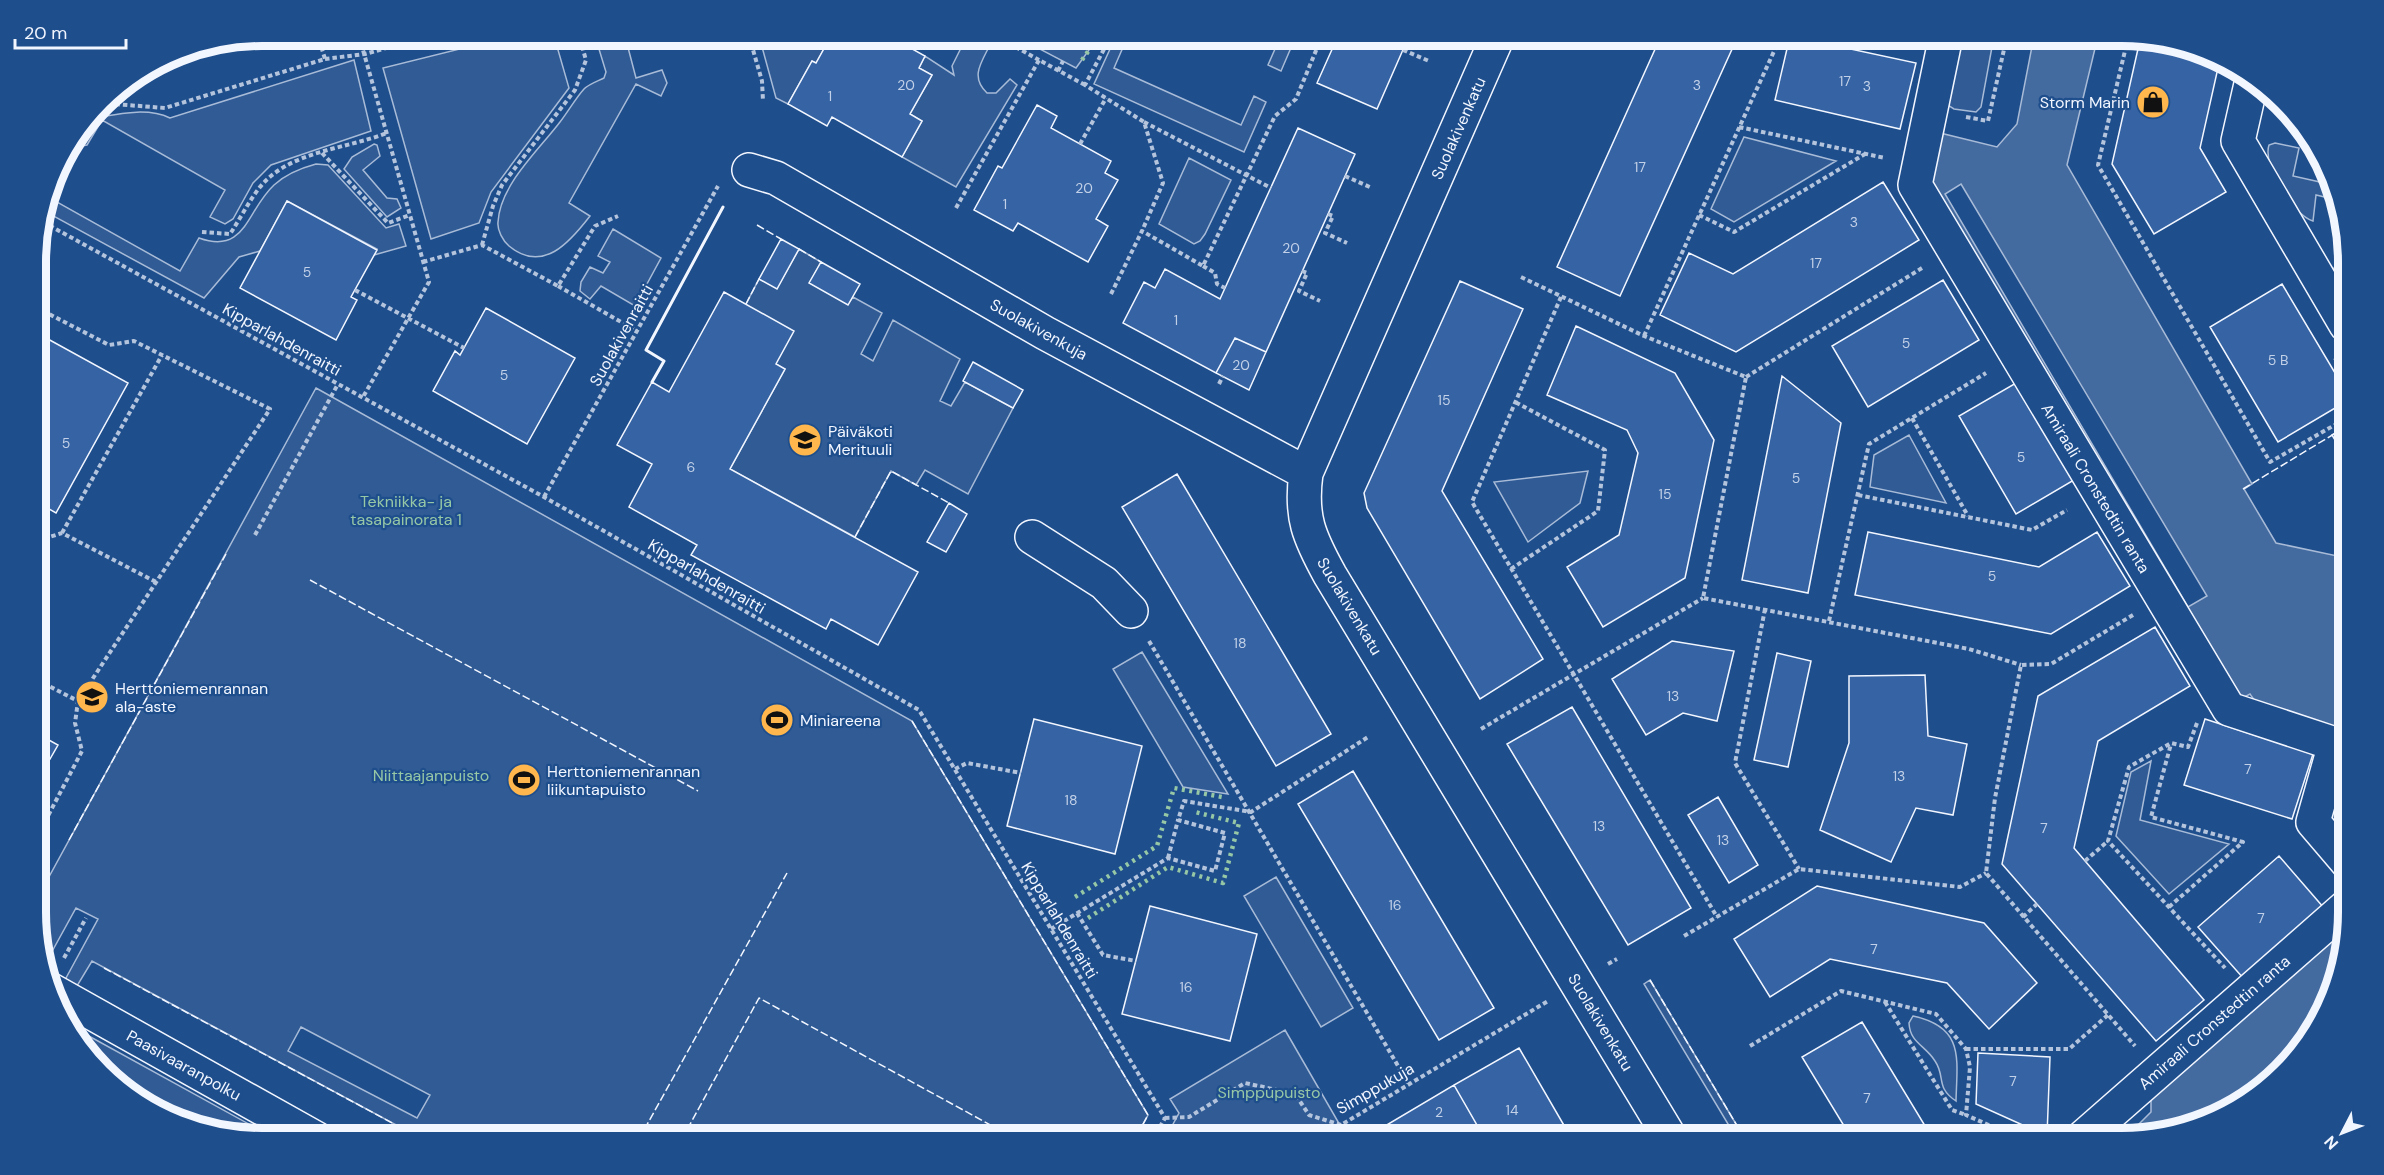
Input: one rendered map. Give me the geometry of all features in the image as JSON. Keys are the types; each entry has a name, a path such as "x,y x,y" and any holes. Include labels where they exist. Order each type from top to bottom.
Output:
{"street":[{"name":"Suolakivenkatu","path":"1494,46 1306,473 1302,501 1314,546 1664,1128"},
{"name":"Amiraali Cronstedtin ranta","path":"1944,46 1916,185 2229,709 2335,744 2313,822 2338,851"},
{"path":"2251,89 2238,141 2338,310"},
{"name":"Suolakivenkuja","path":"762,174 1045,333 1306,473"},
{"path":"1032,537 1104,584 1131,611"},
{"name":"Amiraali Cronstedtin ranta","path":"2093,1128 2338,914"},
{"name":"Paasivaaranpolku","path":"57,979 299,1128"}],"path":[{"path":"321,46 325,59"},
{"path":"362,46 429,282 363,398"},
{"path":"116,104 165,108 325,59 365,54 393,46"},
{"path":"483,245 493,206 502,186 575,90 586,60 582,46"},
{"path":"752,46 762,81 763,101"},
{"path":"1014,46 1085,85 1144,122 1271,188"},
{"path":"1085,85 1106,46"},
{"path":"1203,266 1275,116 1296,99 1318,46"},
{"path":"1644,336 1776,46"},
{"path":"1932,111 1988,121 2005,46"},
{"path":"2126,46 2098,165 2104,176 2270,462 2338,423"},
{"path":"1403,51 1429,61"},
{"path":"956,208 1039,60"},
{"path":"1058,70 1064,61"},
{"path":"1080,144 1106,98"},
{"path":"1111,294 1163,183 1144,122"},
{"path":"1739,127 1871,155"},
{"path":"202,232 230,234 261,186 281,169 387,132"},
{"path":"322,153 388,223 410,215"},
{"path":"1699,215 1734,232 1864,154"},
{"path":"1346,176 1372,188"},
{"name":"Suolakivenraitti","path":"544,497 719,184"},
{"path":"1328,214 1333,216 1325,233 1347,243"},
{"path":"558,286 595,226 618,216"},
{"name":"Kipparlahdenraitti","path":"50,225 544,497 919,710 1165,1118"},
{"path":"1142,231 1215,273 1217,284 1226,288"},
{"path":"423,262 483,245 637,331"},
{"path":"1703,597 1746,377 1953,248"},
{"path":"1302,271 1307,273 1299,291 1320,301"},
{"path":"1521,278 1644,336 1746,377"},
{"path":"355,290 464,348"},
{"path":"1561,297 1472,502 1716,917"},
{"path":"46,313 109,345 134,340 270,409 78,701 75,723 82,751 46,820"},
{"path":"46,538 62,533 162,355"},
{"path":"1219,384 1223,376"},
{"path":"1829,621 1869,444 1974,381"},
{"path":"255,536 338,384"},
{"path":"1511,569 1598,511 1605,450 1515,402"},
{"path":"1912,418 1968,517"},
{"path":"1858,495 2032,530 2053,518"},
{"path":"62,533 156,582"},
{"path":"1480,729 1703,597 1969,649 2021,665 2051,664 2161,598"},
{"path":"1765,609 1735,763 1799,869"},
{"path":"1131,611 1408,1083"},
{"path":"2021,665 1995,798 1986,873 2158,1072"},
{"path":"46,684 78,701"},
{"path":"2085,861 2108,841 2129,767 2171,742 2188,747 2199,717"},
{"path":"1052,929 1168,858 1184,801 1251,812 1368,737"},
{"path":"2169,906 2243,842 2151,817 2171,742"},
{"path":"955,769 967,763 1021,773"},
{"path":"1168,858 1215,871 1225,833 1178,820"},
{"path":"2108,841 2233,977"},
{"path":"1684,936 1799,869 1960,887 1986,873"},
{"path":"2023,916 2037,904"},
{"path":"1077,913 1103,955 1136,961"},
{"path":"56,976 86,918"},
{"path":"1750,1046 1841,991 1936,1014 1966,1049 1970,1067 1966,1115"},
{"path":"1885,1002 1952,1110 1997,1128"},
{"name":"Simppukuja","path":"1165,1118 1189,1117 1245,1083 1295,1094 1309,1115 1341,1125 1532,1011"},
{"path":"1966,1049 2069,1049 2109,1015"},
{"path":"1159,1128 1165,1118"}],"green space":[{"path":"472,46 557,46 569,88 491,192 479,223 431,239 383,68"},
{"path":"598,46 628,46 636,78 662,70 667,83 661,96 636,84 569,203 590,216 574,236 555,251 544,256 533,257 521,254 505,241 498,225 500,208 505,195 522,169 584,89 604,78 606,72"},
{"path":"762,46 825,46 816,63 812,61 788,104 776,98"},
{"path":"962,46 990,46 979,70 978,76 982,87 987,93 996,93 1010,79 1017,85 956,187 902,157 922,121 910,114 932,75 919,68 925,56 954,75 952,66"},
{"path":"1034,46 1092,46 1076,68"},
{"path":"1111,46 1124,46 1114,68 1241,125 1254,96 1266,102 1244,152 1094,84"},
{"path":"1276,46 1292,46 1281,71 1268,65"},
{"path":"1956,46 1992,46 1981,107 1976,112 1954,109 1946,104"},
{"path":"354,60 371,131 271,165 253,183 233,219 225,224 210,217 225,190 102,120 87,145 81,146 104,116 142,112 170,118"},
{"path":"1744,137 1836,161 1734,222 1711,209"},
{"path":"2275,143 2299,148 2293,176 2322,183 2327,198 2316,195 2313,221 2305,217 2288,200 2281,188 2270,164 2269,145"},
{"path":"374,144 377,145 380,156 363,170 387,198 397,199 401,208 387,217 344,169 352,157"},
{"path":"1189,158 1231,180 1205,234 1200,241 1194,244 1159,224"},
{"path":"316,164 328,165 386,228 399,224 406,246 374,255 377,249 287,201 260,251 239,257 204,298 52,215 56,201 180,271 199,238 215,242 227,241 236,236 274,185 305,167"},
{"path":"613,229 661,258 635,306 601,286 590,299 580,291 581,282 590,267 603,273 610,262 598,256"},
{"path":"799,249 821,262 810,283 848,304 853,297 882,313 861,354 873,361 893,320 960,359 940,401 951,406 965,382 1013,408 968,494 925,470 916,485 891,471 855,537 730,469 785,369 776,364 746,304 759,279 777,288"},
{"path":"2338,267 2338,282 2333,273 2334,268"},
{"name":"Niittaajanpuisto","path":"316,388 912,721 1148,1115 1141,1128 402,1128 92,961 77,986 68,984 66,978 98,919 76,908 51,954 46,912 46,882","holes":["301,1027 430,1095 417,1118 288,1051"]},
{"path":"1909,435 1946,503 1870,487 1874,455"},
{"path":"1588,471 1580,503 1528,542 1494,482"},
{"path":"1142,652 1228,794 1183,787 1113,669"},
{"path":"2151,761 2140,820 2229,844 2169,894 2116,836 2131,772"},
{"path":"1276,877 1353,1008 1321,1027 1244,896"},
{"path":"1650,980 1738,1128 1730,1128 1644,984"},
{"path":"1913,1016 1930,1021 1942,1028 1950,1037 1957,1059 1956,1101 1945,1091 1935,1061 1912,1035 1909,1023"},
{"name":"Simppupuisto","path":"1285,1030 1342,1128 1171,1128 1179,1113 1170,1099"},
{"path":"84,1033 256,1128 235,1127 207,1121 155,1100 120,1075 100,1055"}],"shaded area":[{"path":"2032,46 2096,46 2067,165 2252,484 2244,489 2276,543 2338,556 2338,729 2259,707 2250,694 2237,701 1926,181 1940,133 1997,147 2017,124"},
{"path":"2338,785 2338,826 2329,816"},
{"path":"2336,936 2326,982 2309,1020 2284,1055 2264,1075 2229,1100 2204,1112 2177,1121 2135,1128 2151,1112 2151,1097"}],"pier":[{"path":"1961,184 2207,596 2188,607 1945,194"}],"building":[{"path":"825,46 907,46 925,56 919,68 932,75 910,114 922,121 902,157 832,117 827,126 788,104 812,61 816,63"},
{"path":"1334,46 1405,46 1377,109 1317,83"},
{"path":"1656,46 1733,46 1620,296 1557,267"},
{"path":"1788,46 1837,46 1916,63 1900,129 1775,100"},
{"path":"2138,47 2177,54 2218,69 2200,148 2226,192 2154,234 2112,164"},
{"path":"1037,105 1057,116 1051,128 1111,161 1105,173 1118,180 1096,219 1108,226 1088,262 1018,223 1013,231 974,210 998,166 1002,168"},
{"path":"1298,128 1355,154 1266,352 1235,338 1216,373 1123,323 1144,282 1155,288 1165,269 1220,299"},
{"path":"1883,182 1919,240 1736,352 1660,315 1689,253 1733,274"},
{"path":"287,201 377,250 351,297 357,300 336,340 240,288"},
{"path":"781,239 799,249 777,289 759,279"},
{"path":"821,262 860,284 848,305 809,283"},
{"path":"1943,280 1979,340 1868,407 1832,346"},
{"path":"1460,281 1523,309 1442,491 1543,659 1480,699 1367,508 1364,493"},
{"path":"2282,284 2338,378 2338,406 2278,442 2210,327"},
{"path":"724,292 794,331 776,364 785,369 730,469 918,572 878,645 831,619 826,629 691,555 697,545 629,507 652,464 617,445 652,382 669,392"},
{"path":"486,308 575,358 527,444 433,391 455,351 460,355"},
{"path":"1576,326 1675,373 1714,440 1685,578 1603,627 1567,567 1619,535 1638,453 1627,430 1547,395"},
{"path":"46,338 128,383 56,513 46,507"},
{"path":"1235,338 1266,352 1249,390 1216,373"},
{"path":"973,362 1023,390 1013,408 963,381"},
{"path":"1782,376 1841,423 1808,593 1742,580"},
{"path":"2016,383 2074,480 2016,514 1959,416"},
{"path":"2338,431 2338,445 2332,435"},
{"path":"1177,474 1331,734 1276,766 1122,507"},
{"path":"949,503 967,514 946,552 927,542"},
{"path":"1868,532 2039,567 2097,532 2130,586 2051,634 1855,595"},
{"path":"2155,627 2190,686 2098,741 2074,848 2204,1000 2156,1041 2002,864 2038,696"},
{"path":"1672,641 1734,651 1717,721 1683,713 1646,735 1612,679"},
{"path":"1777,653 1811,661 1788,767 1754,760"},
{"path":"1925,675 1928,736 1967,744 1953,815 1916,808 1891,862 1820,830 1849,743 1849,676"},
{"path":"1572,707 1691,908 1628,945 1507,744"},
{"path":"1034,719 1142,746 1115,854 1007,826"},
{"path":"2205,719 2313,754 2292,819 2184,785"},
{"path":"46,738 58,745 50,759 46,757"},
{"path":"1353,771 1494,1008 1439,1040 1298,804"},
{"path":"1718,797 1758,865 1729,883 1688,815"},
{"path":"2279,856 2324,908 2244,979 2198,927"},
{"path":"1817,886 1984,923 2037,983 1989,1029 1947,983 1830,959 1770,997 1734,939"},
{"path":"1150,906 1257,934 1230,1041 1122,1014"},
{"path":"1862,1022 1926,1128 1845,1128 1802,1057"},
{"path":"1519,1048 1566,1128 1479,1128 1454,1085"},
{"path":"1978,1053 2050,1057 2047,1128 2029,1128 1976,1104"},
{"path":"1454,1085 1479,1128 1382,1128"}],"hedge":[{"path":"1082,60 1092,46"},
{"path":"1075,897 1157,846 1174,788 1222,797"},
{"path":"1088,918 1168,867 1223,883 1239,823 1195,812"}],"fence":[{"path":"757,225 781,239"},
{"path":"799,249 821,262"},
{"path":"746,304 759,279"},
{"path":"2243,489 2334,434"},
{"path":"855,537 891,471 949,503"},
{"path":"69,840 226,554"},
{"path":"310,580 698,791"},
{"path":"912,721 1148,1115 1141,1128"},
{"path":"645,1128 787,873"},
{"path":"104,968 402,1128"},
{"path":"1650,980 1738,1128"},
{"path":"688,1128 759,998 996,1128"}],"wall":[{"path":"652,382 664,361 646,350 723,207"}],"place":[{"name":"Storm Marin","path":"2153,102"},
{"name":"Päiväkoti Merituuli","path":"805,440"},
{"name":"Herttoniemenrannan ala-aste","path":"92,697"},
{"name":"Miniareena","path":"777,720"},
{"name":"Herttoniemenrannan liikuntapuisto","path":"524,780"}],"park label":[{"name":"Tekniikka- ja tasapainorata 1","path":"406,510"}]}
